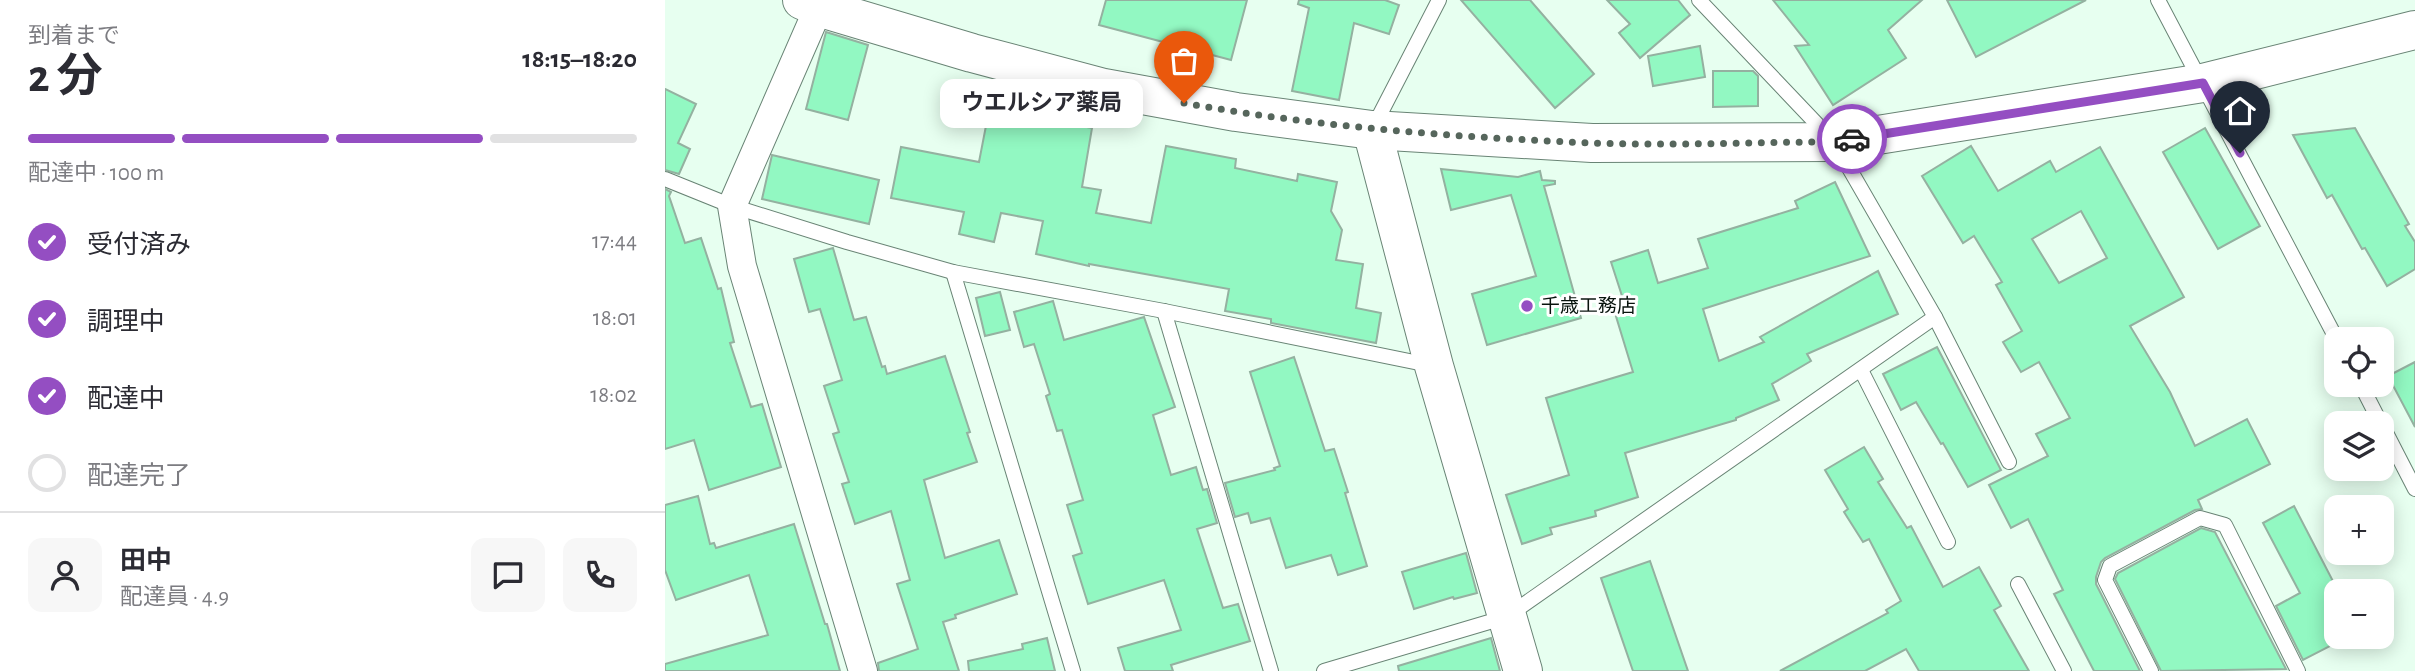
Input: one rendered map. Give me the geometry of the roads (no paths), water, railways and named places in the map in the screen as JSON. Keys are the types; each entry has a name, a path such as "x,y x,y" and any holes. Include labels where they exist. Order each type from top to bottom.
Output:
{"street":[{"path":"863,671 742,266 731,206 814,2 972,53 1104,88 1236,112 1372,130 1592,143 1834,142 2203,83 2415,30"},
{"path":"1372,130 1434,366 1523,671"}],"lane":[{"path":"1372,130 1439,0"},
{"path":"1699,0 1834,142 1935,317 2009,463"},
{"path":"2158,0 2330,327"},
{"path":"665,179 731,206 953,272 1164,311 1434,366"},
{"path":"953,272 1073,671"},
{"path":"1164,311 1271,671"},
{"path":"1324,671 1506,617 1935,317"},
{"path":"1860,370 1948,542"},
{"path":"2394,449 2415,489"},
{"path":"2151,671 2105,580 2110,566 2200,518 2225,525 2298,671"},
{"path":"2018,583 2064,671"}],"place":[{"name":"ウエルシア薬局","path":"1184,103"},
{"name":"千歳工務店","path":"1527,306"}]}
